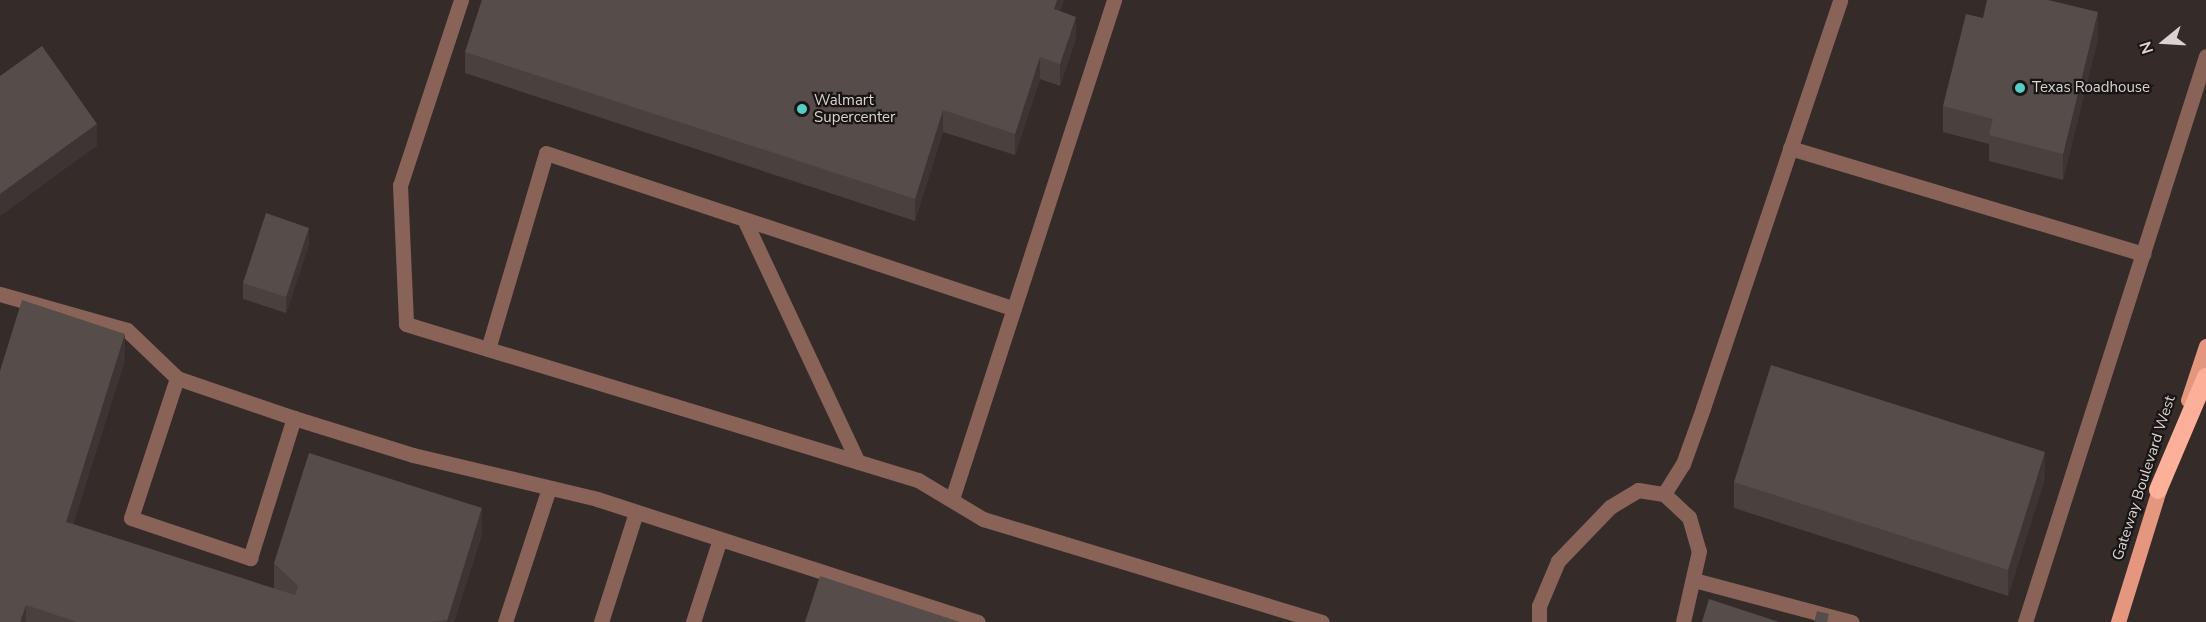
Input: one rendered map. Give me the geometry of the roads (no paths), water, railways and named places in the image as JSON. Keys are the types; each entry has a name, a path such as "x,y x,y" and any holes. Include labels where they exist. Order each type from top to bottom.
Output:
{"highway":[{"path":"2158,490 2206,377"}],"main road":[{"name":"Gateway Boulevard West","path":"2118,622 2158,490 2206,346"}],"lane":[{"path":"461,0 400,185 406,324 918,480 983,519 1322,622"},
{"path":"952,499 1114,0"},
{"path":"1664,494 1686,455 1840,0"},
{"path":"2025,622 2206,56"},
{"path":"1790,148 2143,255"},
{"path":"488,349 546,153 1014,309"},
{"path":"744,219 858,462"},
{"path":"0,294 127,330 177,378 294,418 413,455 636,512 978,622"},
{"path":"177,378 132,518 250,558 294,418"},
{"path":"505,622 549,488"},
{"path":"1539,622 1539,606 1558,561 1610,507 1638,490 1664,494 1689,517 1699,551 1683,622"},
{"path":"601,622 636,512"},
{"path":"693,622 720,539"},
{"path":"1694,580 1851,622"}],"place":[{"name":"Texas Roadhouse","path":"2020,88"},
{"name":"Walmart Supercenter","path":"802,109"}]}
